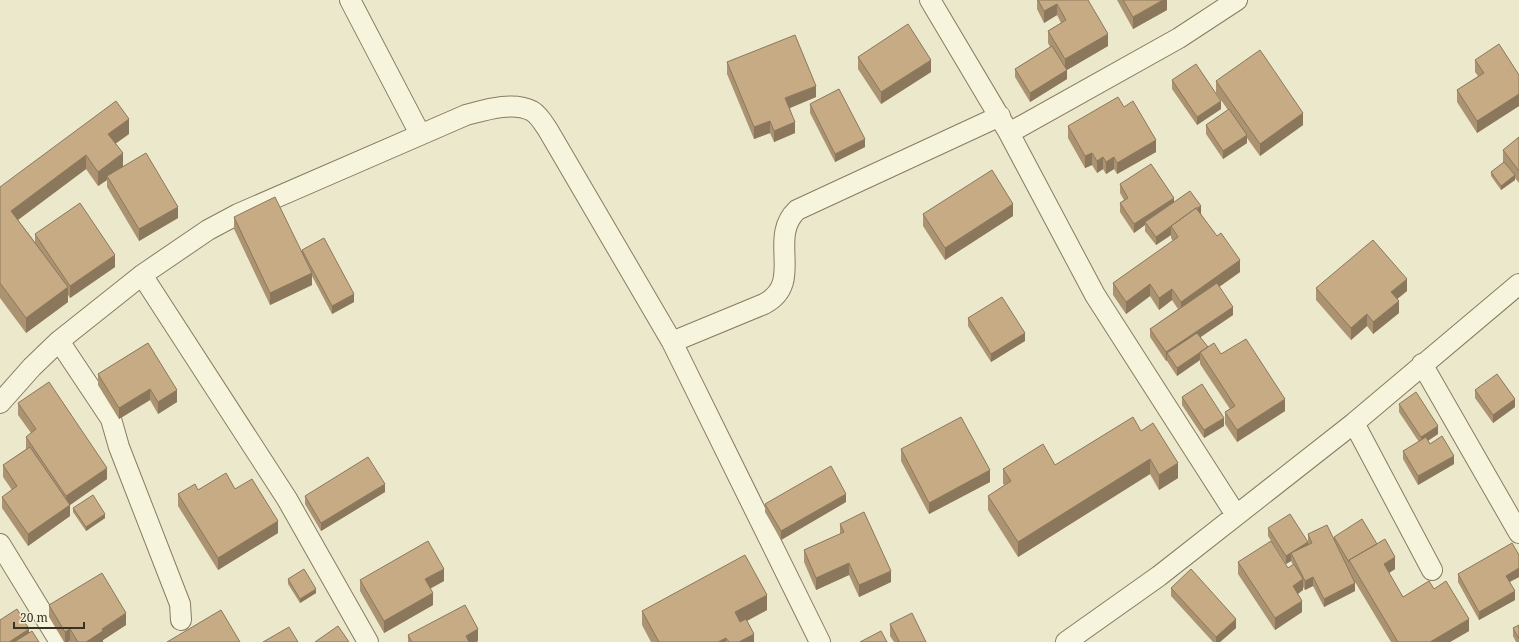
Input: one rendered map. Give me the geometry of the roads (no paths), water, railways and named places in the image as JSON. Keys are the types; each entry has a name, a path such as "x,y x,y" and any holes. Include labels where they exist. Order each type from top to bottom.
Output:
{"street":[{"path":"350,0 420,134"},
{"path":"930,0 1010,133 1094,295 1236,515"},
{"path":"1010,133 1179,38 1237,0"},
{"path":"2,396 59,341 142,275 179,248 220,222 466,115 488,109 522,108 532,112 548,130 672,342 820,642"},
{"path":"672,342 764,304 777,297 784,284 786,225 791,216 797,210 1000,116"},
{"path":"142,275 287,499 368,642"},
{"path":"1066,642 1159,576 1354,423 1422,364 1519,284"},
{"path":"59,341 111,419 119,447 180,604 181,620"},
{"path":"1422,364 1519,533"},
{"path":"1354,423 1432,570"},
{"path":"0,544 60,642"}]}
